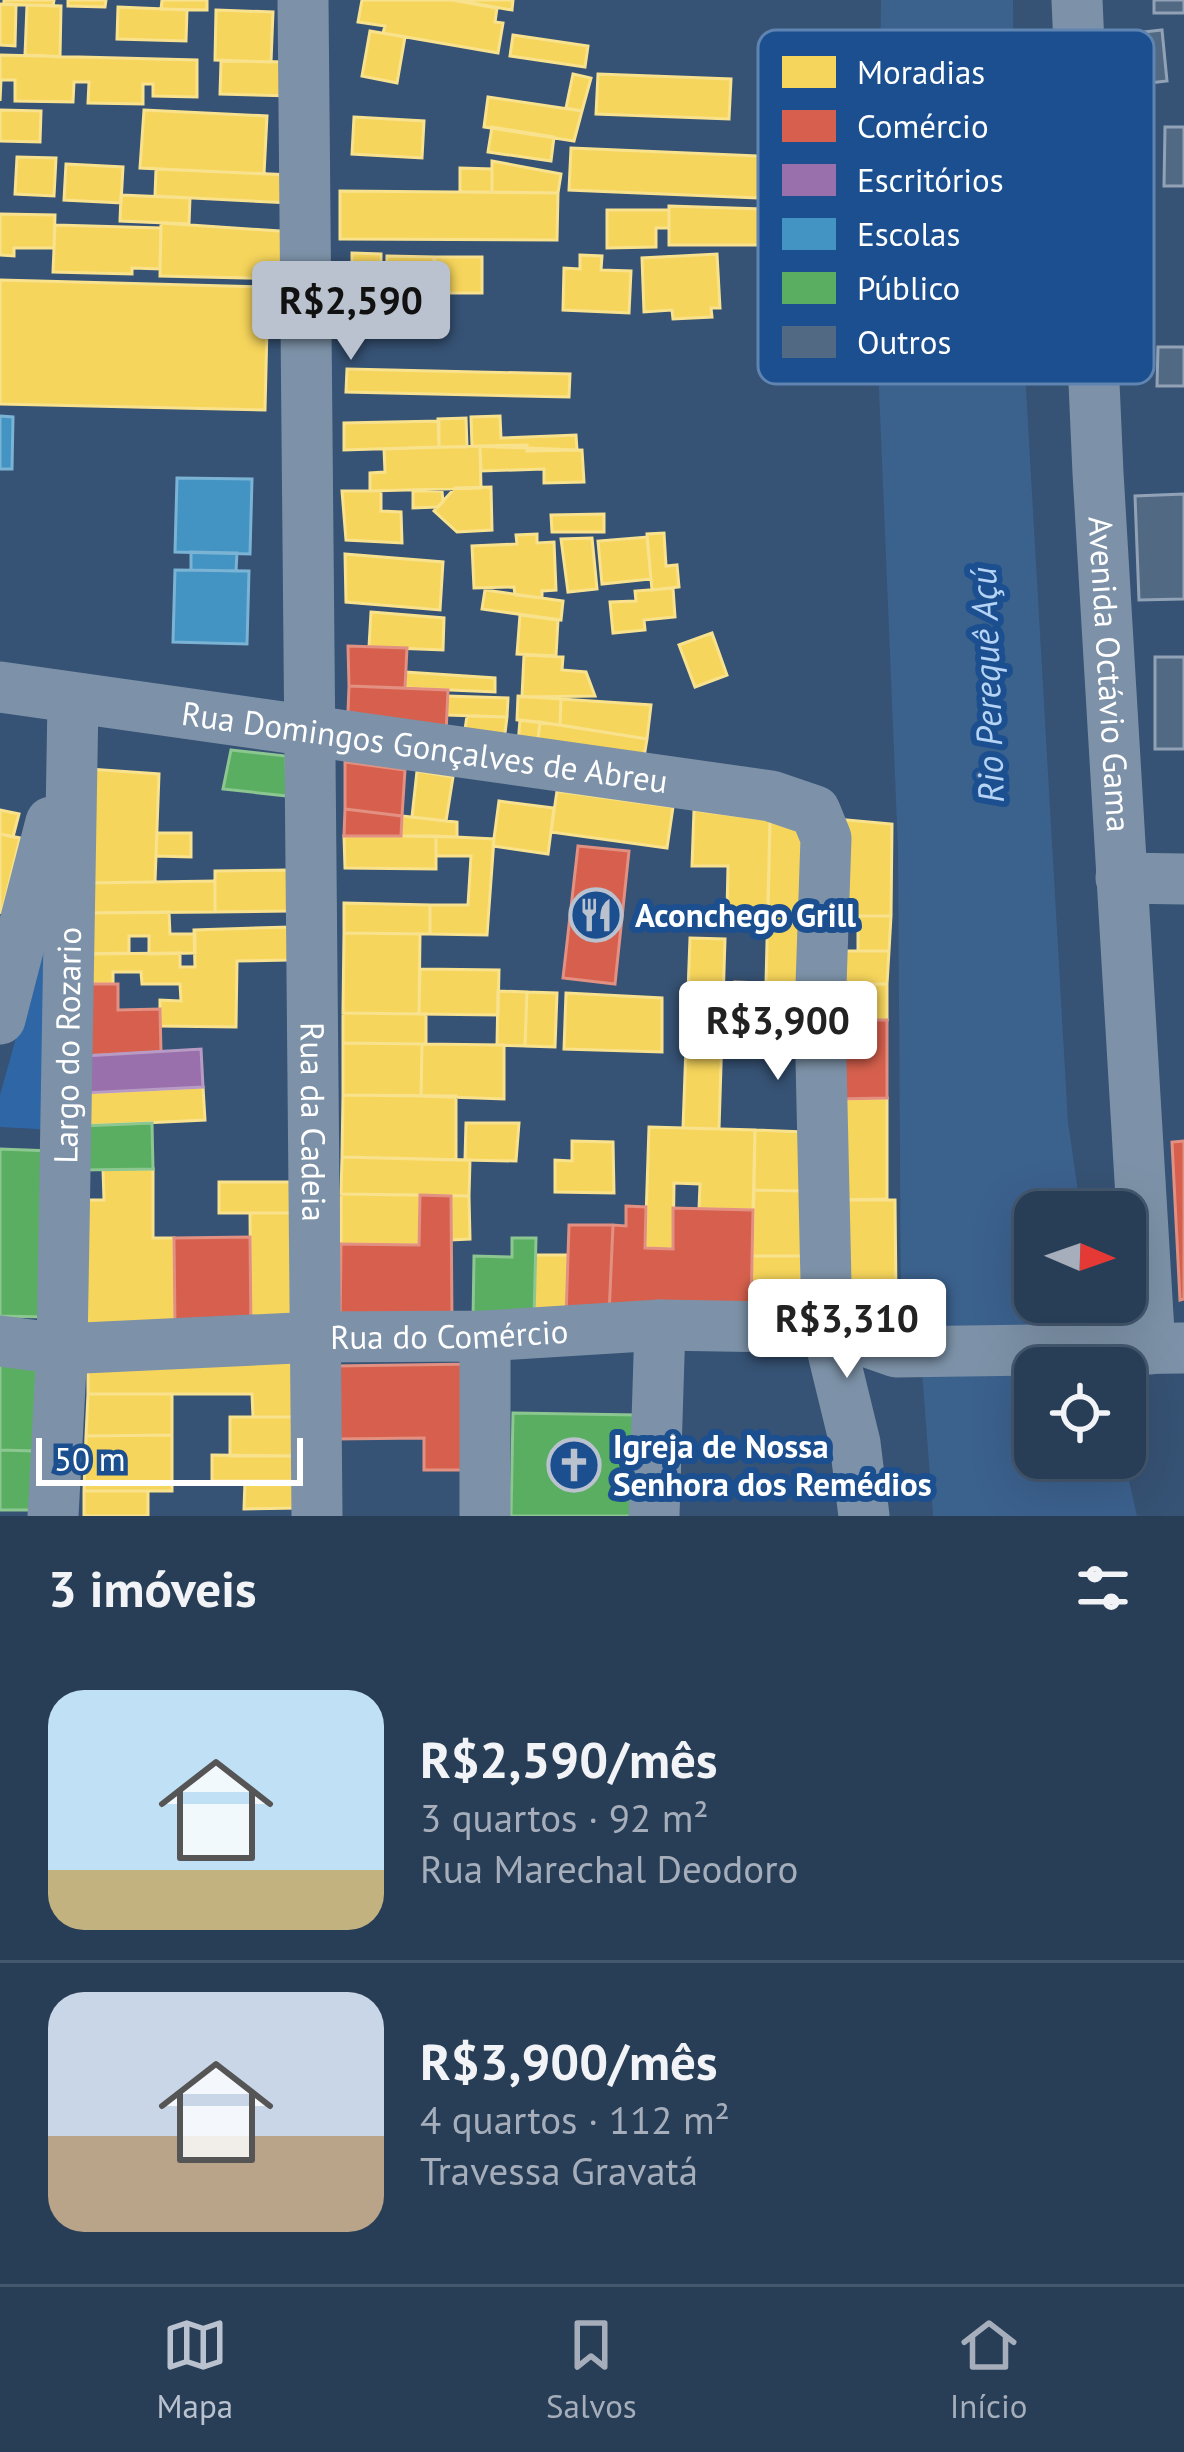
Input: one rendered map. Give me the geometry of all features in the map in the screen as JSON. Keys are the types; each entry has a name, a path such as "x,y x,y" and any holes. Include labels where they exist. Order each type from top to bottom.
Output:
{"street":[{"name":"Rua da Cadeia","path":"303,0 316,1516"},
{"name":"Avenida Octávio Gama","path":"1077,0 1079,30"},
{"name":"Avenida Octávio Gama","path":"1096,384 1148,1349"},
{"name":"Rua Domingos Gonçalves de Abreu","path":"0,687 73,720 312,728 784,799 815,811 826,838 820,1015 827,1328"},
{"name":"Largo do Rozario","path":"0,1019 73,720"},
{"name":"Largo do Rozario","path":"53,1516 62,1349 73,720"},
{"path":"1121,878 1184,879"},
{"path":"654,1516 660,1325"},
{"name":"Rua do Comércio","path":"0,1341 62,1349 317,1337 485,1336 660,1325 827,1328 896,1352 1148,1349"},
{"path":"827,1328 855,1443 864,1516"},
{"path":"485,1336 485,1516"}],"shaded area":[{"path":"47,927 55,1130 0,1127 0,1095"}],"water":[{"path":"881,0 1013,0 1013,30 881,30"},
{"name":"Rio Perequê Açú","path":"879,384 1026,384 1068,1122 1078,1191 1014,1191 1014,1323 1097,1323 1100,1347 1014,1347 1014,1479 1129,1479 1137,1516 933,1516 922,1372 901,1326 898,849"}],"building: Moradias":[{"path":"4,0 54,0 53,6 4,4"},
{"path":"68,0 106,0 105,7 68,6"},
{"path":"162,0 207,0 207,10 161,9"},
{"path":"362,0 452,0 497,8 495,22 503,23 498,53 383,33 385,26 358,22"},
{"path":"455,0 513,0 512,10"},
{"path":"0,4 16,5 15,46 0,45"},
{"path":"27,5 61,6 60,57 25,55"},
{"path":"118,7 187,10 186,41 117,39"},
{"path":"216,10 273,12 271,62 215,60"},
{"path":"370,31 405,37 397,83 362,76"},
{"path":"513,35 588,46 585,67 510,56"},
{"path":"0,55 197,60 197,97 153,96 153,84 143,84 143,104 88,103 89,82 74,82 73,102 15,101 15,80 1,80 0,101"},
{"path":"221,61 293,62 292,96 220,94"},
{"path":"573,74 591,78 582,111 566,108"},
{"path":"598,74 731,79 729,119 596,114"},
{"path":"488,97 582,111 574,141 484,127"},
{"path":"0,110 41,111 40,142 0,141"},
{"path":"144,110 267,116 264,174 140,168"},
{"path":"354,117 424,121 422,158 352,154"},
{"path":"492,127 554,137 551,161 488,152"},
{"path":"571,148 758,156 758,198 569,190"},
{"path":"17,157 56,158 54,196 15,194"},
{"path":"492,161 561,174 558,193 492,192"},
{"path":"66,164 123,167 121,203 64,200"},
{"path":"460,168 492,169 492,192 460,192"},
{"path":"156,169 291,175 290,203 155,196"},
{"path":"340,191 558,193 557,240 340,239"},
{"path":"121,195 190,198 189,224 120,221"},
{"path":"669,206 758,209 758,245 669,245"},
{"path":"607,210 669,210 669,228 656,228 656,247 607,248"},
{"path":"0,214 55,215 54,248 14,248 14,256 0,255"},
{"path":"161,223 294,232 293,279 160,276"},
{"path":"55,225 161,228 160,269 132,268 132,274 53,272"},
{"path":"352,253 381,254 381,293 352,293"},
{"path":"717,254 720,308 711,308 712,317 673,319 672,310 644,312 642,258"},
{"path":"580,255 602,256 601,270 631,271 629,313 563,310 564,268 580,269"},
{"path":"387,256 434,257 434,293 386,293"},
{"path":"434,257 482,257 482,293 441,293"},
{"path":"0,280 268,287 265,410 0,404"},
{"path":"347,369 570,374 569,397 346,392"},
{"path":"500,416 501,438 576,435 577,450 472,446 471,417"},
{"path":"466,418 467,447 439,447 438,419"},
{"path":"439,421 439,447 344,450 344,423"},
{"path":"527,445 527,451 582,450 584,482 544,483 544,469 481,471 480,446"},
{"path":"480,446 481,488 370,491 370,473 385,472 384,449"},
{"path":"491,487 492,530 457,532 434,511 455,488"},
{"path":"342,491 381,491 381,511 401,512 402,543 346,540"},
{"path":"413,491 442,491 443,502 438,507 413,508"},
{"path":"604,514 604,532 552,532 551,515"},
{"path":"664,533 666,566 677,565 679,587 652,590 647,534"},
{"path":"537,534 537,543 554,542 556,590 542,591 542,598 515,595 514,587 474,588 472,546 517,544 516,535"},
{"path":"647,537 651,579 602,584 598,541"},
{"path":"592,538 597,589 568,592 561,539"},
{"path":"345,554 443,562 440,610 346,602"},
{"path":"673,588 675,617 644,620 645,630 613,633 610,602 636,601 635,591"},
{"path":"485,590 563,601 561,620 482,609"},
{"path":"371,612 444,618 443,650 369,647"},
{"path":"520,615 558,620 556,656 517,654"},
{"path":"712,633 727,675 695,687 679,645"},
{"path":"524,655 563,657 562,670 586,672 595,696 522,697"},
{"path":"405,672 495,678 495,692 405,688"},
{"path":"447,696 508,698 507,717 447,715"},
{"path":"518,696 561,699 560,725 517,720"},
{"path":"561,699 651,705 647,739 560,725"},
{"path":"467,716 507,717 504,741 464,736"},
{"path":"520,720 540,722 537,747 518,744"},
{"path":"540,722 647,739 643,763 537,747"},
{"path":"89,769 159,774 155,882 87,883"},
{"path":"417,771 453,777 446,821 412,817"},
{"path":"557,791 673,807 667,848 551,832"},
{"path":"499,801 554,808 548,854 493,846"},
{"path":"0,810 19,814 13,837 0,834"},
{"path":"694,810 770,820 768,913 727,912 728,866 692,866"},
{"path":"402,816 457,822 457,837 401,836"},
{"path":"836,819 892,824 891,916 834,916"},
{"path":"770,820 810,826 806,1037 733,1035 735,982 766,983"},
{"path":"157,833 191,833 191,857 156,856"},
{"path":"0,834 20,838 2,913 0,912"},
{"path":"344,836 436,836 436,869 345,868"},
{"path":"436,836 494,839 487,935 430,934 430,905 468,905 471,856 436,856"},
{"path":"288,870 289,911 215,912 215,871"},
{"path":"215,881 215,912 87,913 87,883"},
{"path":"344,903 430,905 430,934 344,933"},
{"path":"169,912 170,934 195,934 195,953 149,954 149,936 129,936 129,953 86,954 87,913"},
{"path":"858,916 891,916 889,951 858,951"},
{"path":"289,927 289,960 237,961 236,1027 160,1026 160,1000 181,1001 180,984 142,984 141,972 113,972 113,984 85,984 86,954 180,953 180,967 195,967 194,930"},
{"path":"344,933 420,934 419,1014 343,1013"},
{"path":"690,938 725,939 719,1129 683,1128"},
{"path":"835,951 889,951 887,984 835,984"},
{"path":"420,969 499,970 498,1015 419,1014"},
{"path":"835,984 887,984 887,1020 835,1020"},
{"path":"498,991 527,992 525,1046 497,1045"},
{"path":"527,992 557,993 555,1047 525,1046"},
{"path":"566,993 662,998 662,1052 564,1049"},
{"path":"343,1013 426,1014 426,1044 343,1043"},
{"path":"343,1043 422,1044 421,1096 343,1095"},
{"path":"422,1044 504,1045 504,1099 421,1096"},
{"path":"203,1087 205,1120 82,1126 83,1093"},
{"path":"343,1095 456,1096 456,1160 342,1157"},
{"path":"887,1098 887,1199 835,1200 835,1099"},
{"path":"466,1123 519,1123 516,1161 465,1160"},
{"path":"649,1127 755,1130 753,1210 699,1209 700,1184 674,1183 673,1249 645,1248"},
{"path":"755,1130 804,1132 803,1191 754,1190"},
{"path":"572,1141 613,1142 614,1193 555,1192 555,1160 572,1161"},
{"path":"342,1157 470,1160 469,1196 341,1194"},
{"path":"103,1169 153,1169 153,1238 174,1238 175,1327 78,1329 81,1200 104,1200"},
{"path":"219,1182 293,1182 293,1213 219,1213"},
{"path":"754,1190 803,1191 802,1256 752,1256"},
{"path":"341,1194 420,1195 419,1245 341,1244"},
{"path":"451,1196 469,1196 470,1239 451,1240"},
{"path":"835,1200 895,1200 896,1296 833,1300"},
{"path":"250,1213 293,1213 294,1324 251,1325"},
{"path":"535,1255 568,1255 566,1317 534,1319"},
{"path":"752,1256 802,1256 800,1308 751,1310"},
{"path":"301,1358 301,1417 253,1417 252,1394 88,1394 88,1368"},
{"path":"88,1394 172,1394 172,1435 86,1436"},
{"path":"230,1417 301,1417 300,1456 230,1456"},
{"path":"172,1435 172,1491 84,1491 86,1436"},
{"path":"212,1455 300,1456 301,1481 212,1481"},
{"path":"245,1481 301,1481 300,1508 244,1509"},
{"path":"84,1491 148,1491 148,1516 84,1516"}],"building: Comércio":[{"path":"348,646 407,648 405,688 349,686"},
{"path":"349,686 448,690 446,734 348,712"},
{"path":"345,762 405,770 402,816 345,809"},
{"path":"345,809 402,816 401,836 344,836"},
{"name":"Aconchego Grill","path":"578,846 629,851 615,984 563,978"},
{"path":"85,984 118,984 118,1010 160,1009 161,1052 84,1056"},
{"path":"835,1020 887,1020 887,1098 835,1099"},
{"path":"1184,1141 1184,1299 1180,1300 1172,1142"},
{"path":"420,1195 451,1196 452,1322 340,1327 341,1244 419,1245"},
{"path":"626,1206 646,1207 645,1248 673,1249 673,1208 753,1210 751,1310 609,1315 613,1225 626,1226"},
{"path":"569,1225 613,1225 609,1315 566,1317"},
{"path":"250,1237 251,1325 175,1327 174,1238"},
{"path":"474,1364 475,1470 424,1470 424,1438 334,1439 334,1366"}],"building: Escritórios":[{"path":"201,1049 203,1087 83,1093 84,1056"}],"building: Escolas":[{"path":"0,416 13,417 12,469 0,469"},
{"path":"177,478 252,479 250,554 175,552"},
{"path":"191,552 237,553 236,571 191,570"},
{"path":"175,570 249,571 247,644 173,642"}],"building: Público":[{"path":"231,750 286,756 287,796 223,789"},
{"path":"152,1123 153,1169 81,1170 82,1126"},
{"path":"0,1149 51,1151 46,1317 0,1316"},
{"path":"512,1238 536,1238 534,1319 473,1321 474,1256 512,1257"},
{"path":"0,1358 37,1365 34,1451 0,1450"},
{"name":"Igreja de Nossa Senhora dos Remédios","path":"513,1413 637,1415 635,1516 511,1516"},
{"path":"0,1450 34,1451 31,1510 0,1510"}],"building: Outros":[{"path":"1154,0 1184,0 1184,13 1154,13"},
{"path":"1162,30 1167,81 1154,82 1154,31"},
{"path":"1165,127 1184,127 1184,186 1164,186"},
{"path":"1158,347 1184,347 1184,386 1157,386"},
{"path":"1184,494 1184,599 1139,600 1135,496"},
{"path":"1155,657 1184,657 1184,749 1155,749"}],"place":[{"name":"Aconchego Grill","path":"596,915"},
{"name":"Igreja de Nossa Senhora dos Remédios","path":"574,1465"}]}
